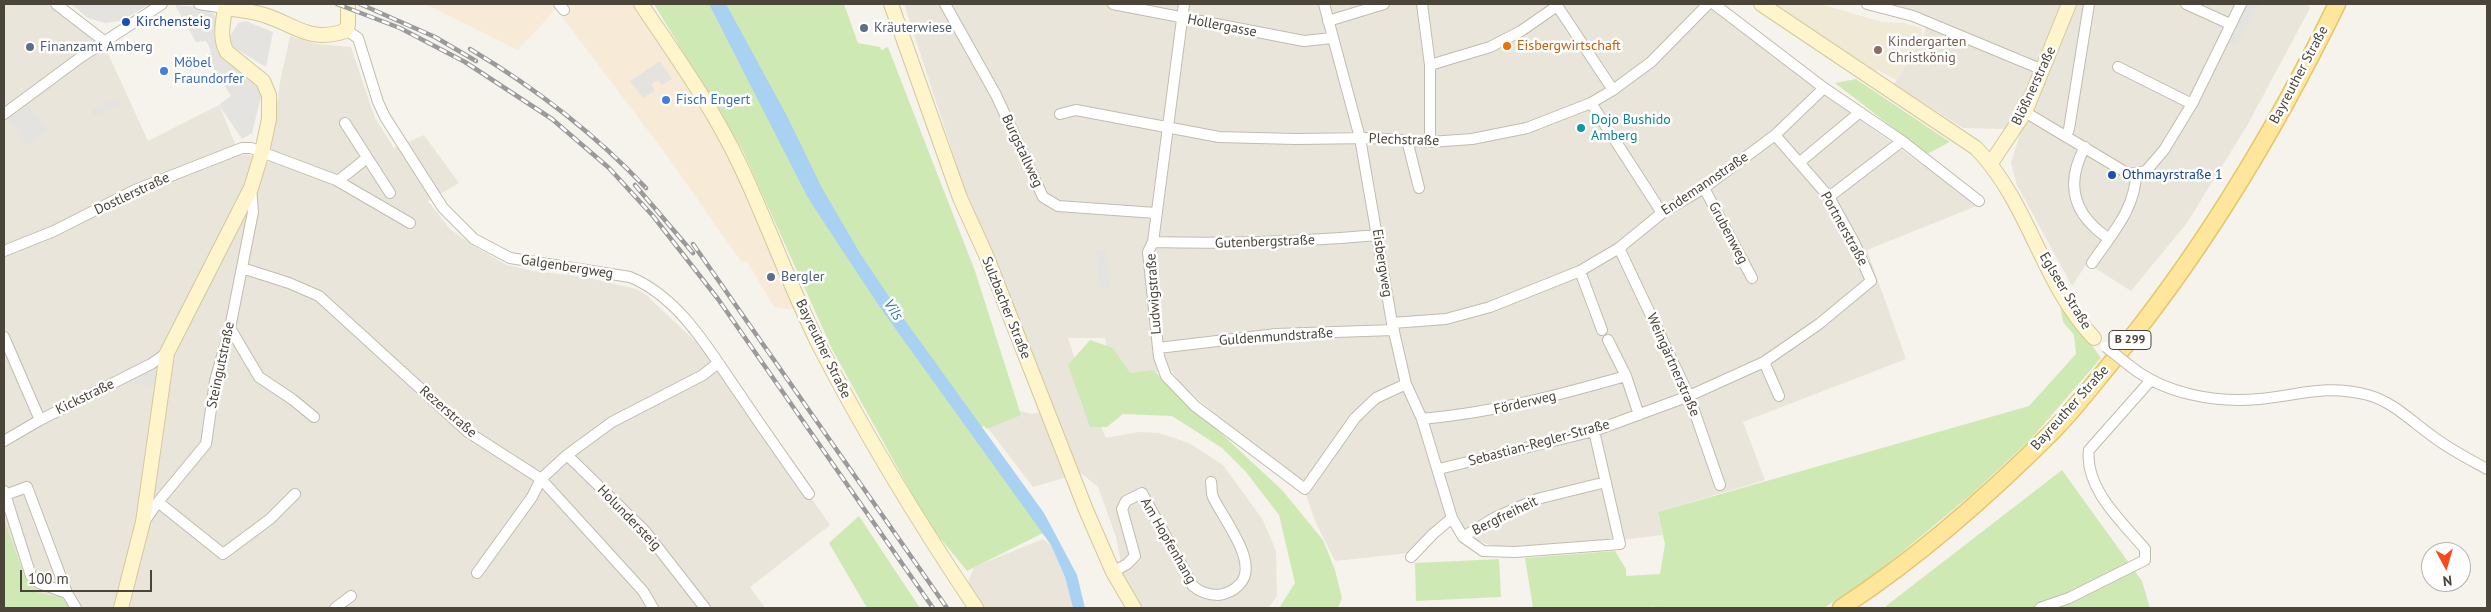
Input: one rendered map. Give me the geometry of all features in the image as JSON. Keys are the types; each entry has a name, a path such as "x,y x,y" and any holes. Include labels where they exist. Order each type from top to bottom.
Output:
{"main road":[{"name":"Bayreuther Straße","path":"1841,608 1875,586 1906,561 1959,517 2022,460 2052,432 2120,353 2173,284 2236,188 2319,40 2336,4"}],"street":[{"path":"56,4 104,41"},
{"path":"4,114 104,41 162,4"},
{"path":"199,4 264,15 302,32 318,36 334,35 346,30 348,25 348,4"},
{"name":"Bayreuther Straße","path":"641,4 704,98 739,163 818,343 850,403 922,528 976,608"},
{"name":"Sulzbacher Straße","path":"893,4 960,198 986,255 1086,510 1114,572 1134,608"},
{"name":"Burgstallweg","path":"945,4 996,95 1043,197 1058,206 1156,213"},
{"name":"Hollergasse","path":"1113,4 1304,41 1332,38"},
{"name":"Ludwigstraße","path":"1184,4 1180,18 1153,242 1148,252 1158,348 1166,376 1195,406 1305,490 1355,418 1376,398 1406,384"},
{"name":"Eisbergweg","path":"1324,4 1360,138 1393,326 1406,384 1422,419 1439,469 1452,518 1463,537 1483,551 1515,552 1620,544 1606,482"},
{"path":"1328,21 1384,4"},
{"path":"1422,4 1430,66 1430,142"},
{"name":"Plechstraße","path":"1060,114 1076,110 1218,137 1360,138 1430,142 1472,140 1527,128 1591,103 1613,90 1650,62 1708,4"},
{"path":"1714,4 1824,88 1902,141 1979,201"},
{"name":"Eglseer Straße","path":"1761,4 1976,148 1991,163 2008,189 2062,292 2094,338 2151,380 2182,392 2232,400 2260,399 2308,390 2331,389 2370,396 2387,403 2457,453 2487,468"},
{"path":"1867,4 1913,16 2043,70"},
{"name":"Blößnerstraße","path":"1991,163 2025,112 2069,4"},
{"path":"2066,136 2090,4"},
{"path":"2186,4 2230,24"},
{"path":"2025,112 2125,172 2136,173 2146,171 2153,165 2192,104 2241,4"},
{"path":"1430,66 1490,47 1521,31 1556,5 1613,90"},
{"name":"Steingutstraße","path":"121,608 143,522 167,353 251,188 262,152 269,119 269,95 263,81 227,52 224,46 222,32 225,8"},
{"name":"Galgenbergweg","path":"346,30 358,38 378,102 385,117 443,208 474,239 510,258 602,271 630,277 646,284 666,299 699,336 809,494"},
{"path":"2118,66 2192,104"},
{"name":"Endemannstraße","path":"1393,326 1446,319 1490,307 1580,271 1619,248 1662,213 1704,188 1775,135 1824,88"},
{"path":"1591,103 1662,213"},
{"path":"1800,162 1860,112"},
{"path":"345,123 390,193"},
{"name":"Portnerstraße","path":"1775,135 1829,197 1855,244 1871,280"},
{"path":"1407,140 1418,188"},
{"path":"1829,197 1902,141"},
{"path":"2085,147 2080,157 2074,180 2074,190 2084,218 2108,238"},
{"name":"Dostlerstraße","path":"4,252 54,231 135,190 242,148 251,148 338,181 410,223"},
{"path":"338,181 367,158"},
{"path":"2092,263 2134,196 2136,173"},
{"name":"Steingutstraße","path":"143,522 206,444 215,381 230,328 253,212 251,188"},
{"name":"Grubenweg","path":"1704,188 1752,278"},
{"name":"Gutenbergstraße","path":"1153,242 1281,242 1378,235"},
{"name":"Weingärtnerstraße","path":"1619,248 1689,396 1720,484"},
{"name":"Rezerstraße","path":"242,268 289,283 319,296 468,432 541,479 643,591 653,608"},
{"path":"1580,271 1602,330"},
{"name":"Sebastian-Regler-Straße","path":"1439,469 1594,431 1689,396 1764,362 1819,324 1871,280"},
{"name":"Guldenmundstraße","path":"1158,348 1276,334 1393,326"},
{"path":"230,328 259,377 292,399 314,417"},
{"path":"4,337 40,420"},
{"path":"1608,340 1626,376 1639,415"},
{"name":"Kickstraße","path":"4,441 40,420 152,364 167,353"},
{"path":"1764,362 1778,396"},
{"path":"476,573 532,497 541,479 567,455 612,422 703,375 718,363"},
{"name":"Förderweg","path":"1422,419 1474,414 1536,402 1626,376"},
{"path":"2040,608 2069,598 2117,576 2145,560 2147,554 2145,549 2104,498 2094,480 2088,461 2089,450 2151,380"},
{"path":"1594,431 1606,482"},
{"name":"Holundersteig","path":"567,455 645,531 705,608"},
{"name":"Am Hopfenhang","path":"1114,572 1127,564 1135,556 1122,509 1126,500 1142,493 1197,589 1206,594 1224,594 1241,583 1246,574 1245,558 1212,495 1211,482"},
{"name":"Bergfreiheit","path":"1463,537 1494,518 1537,499 1606,482"},
{"path":"67,593 39,583 30,576 4,493 27,487 67,593 76,608"},
{"path":"158,502 223,554 270,519 295,494"},
{"path":"1411,557 1433,534 1452,518"},
{"path":"335,608 351,596"}],"shaded area":[{"path":"4,4 48,4 106,49 148,141 219,105 240,155 246,154 269,163 280,82 290,36 316,44 351,47 375,118 394,148 424,135 459,183 428,201 450,229 475,247 507,265 533,271 585,277 636,289 645,294 695,341 761,426 830,525 750,587 765,608 4,608"},
{"path":"71,4 150,4 121,21 105,23 88,18"},
{"path":"425,4 634,4 707,115 802,311 774,307 747,261 742,263 665,153 556,9 518,50"},
{"path":"904,4 1707,4 1796,74 1979,205 1867,250 1906,359 1743,422 1765,480 1658,512 1663,535 1613,541 1498,548 1474,539 1464,529 1456,511 1446,516 1409,553 1335,561 1315,521 1301,480 1222,420 1181,384 1172,371 1123,374 1109,362 1105,338 1068,338 1084,386 1106,438 1138,432 1159,433 1189,443 1223,465 1263,520 1276,551 1277,596 1268,608 1142,608 1123,575 1116,537 1098,487 1081,473 1033,487 981,419 1004,407 1032,414 1053,410 964,187"},
{"name":"Kindergarten Christkönig","path":"1775,4 1820,4 1882,22 1904,23 1921,28 1923,37 1896,80 1878,70 1875,72 1860,63 1774,6"},
{"path":"1883,4 2308,4 2310,8 2248,124 2187,223 2131,291 2087,263 2072,286 2017,185 2011,163 2020,134 2005,129 1963,128 1894,84 1923,37 1929,17"},
{"path":"2245,4 2263,4 2255,11 2235,46 2229,43"},
{"name":"Möbel Fraundorfer","path":"175,5 204,8 214,14 249,77 262,93 252,133 242,139 219,105 231,96 206,56 211,53 209,46 206,41 196,42"},
{"name":"Möbel Fraundorfer","path":"246,21 273,32 266,67 233,47 229,38 238,23"},
{"path":"660,61 672,79 662,85 658,80 651,84 655,91 643,98 630,81"},
{"path":"117,98 120,104 94,117 91,110"},
{"path":"27,103 47,131 27,145 7,117"},
{"path":"1106,249 1110,288 1100,289 1096,250"},
{"path":"161,363 157,386 126,383"},
{"path":"1043,539 1051,545 1065,577 1073,608 982,608 967,585 974,567"}],"green space":[{"path":"654,4 844,4 858,43 880,47 881,50 888,47 975,271 1021,415 987,429 984,426 973,431 1047,531 967,571 928,523 832,349 743,151"},
{"path":"1856,79 1950,142 1927,154 1835,83"},
{"path":"2059,299 2101,358 2031,439 1972,494 1878,572 1824,608 1649,608 1658,605 1646,608 1533,608 1525,558 1615,551 1626,569 1626,576 1660,574 1665,544 1658,512 2029,406 2076,354 2074,335 2063,322"},
{"path":"1090,340 1113,348 1130,373 1153,370 1282,490 1323,540 1335,570 1342,598 1338,608 1279,608 1295,583 1279,515 1246,472 1222,448 1172,416 1123,414 1107,427 1090,427 1068,365"},
{"path":"2062,470 2142,581 2150,608 1886,608 1886,606"},
{"path":"859,516 920,608 867,608 829,543"},
{"path":"4,519 24,575 39,593 61,597 72,608 4,608"},
{"path":"1499,559 1501,597 1416,601 1415,563"}],"water":[{"name":"Vils","path":"709,4 726,4 787,116 822,188 861,255 909,326 1044,513 1077,575 1085,608 1073,608 1065,577 1051,545 879,306 808,198"}],"railway":[{"path":"337,4 400,28 465,62 552,119 609,168 653,216 718,299 933,608"},
{"path":"360,4 435,37 476,61"},
{"path":"470,49 495,64 563,112 606,148 646,188"},
{"path":"635,185 693,253"},
{"path":"693,244 947,608"}],"place":[{"name":"Kirchensteig","path":"126,22"},
{"name":"Kräuterwiese","path":"864,28"},
{"name":"Eisbergwirtschaft","path":"1507,46"},
{"name":"Finanzamt Amberg","path":"30,47"},
{"name":"Kindergarten Christkönig","path":"1878,50"},
{"name":"Möbel Fraundorfer","path":"164,71"},
{"name":"Fisch Engert","path":"666,100"},
{"name":"Dojo Bushido Amberg","path":"1581,128"},
{"name":"Othmayrstraße 1","path":"2112,175"},
{"name":"Bergler","path":"771,277"}]}
